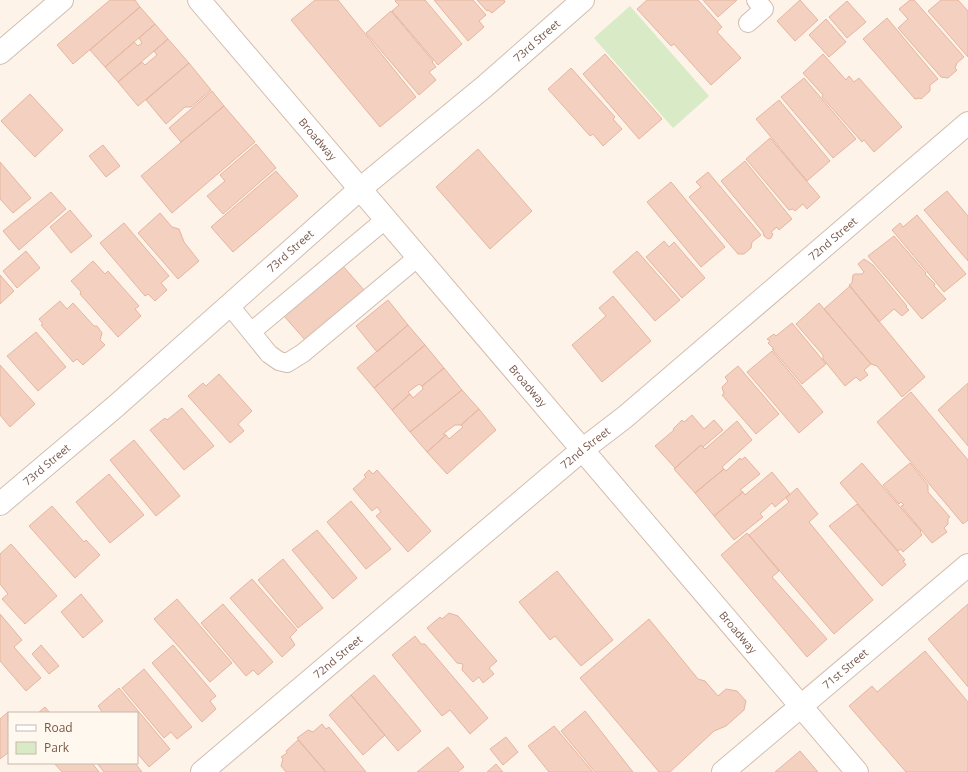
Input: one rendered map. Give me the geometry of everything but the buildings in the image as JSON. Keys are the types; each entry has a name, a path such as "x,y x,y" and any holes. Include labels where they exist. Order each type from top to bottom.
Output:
{"street":[{"path":"0,53 62,0"},
{"name":"Broadway","path":"199,0 857,772"},
{"name":"73rd Street","path":"0,504 116,406 360,189 484,86 583,0"},
{"name":"72nd Street","path":"202,772 582,450 625,416 968,123"},
{"name":"71st Street","path":"723,772 968,565"}],"lane":[{"path":"748,22 764,9 756,0"},
{"path":"251,332 386,220"},
{"path":"230,306 269,354 279,361 287,363 303,354 418,257"}],"green space":[{"path":"630,6 709,96 673,128 594,38"}]}
